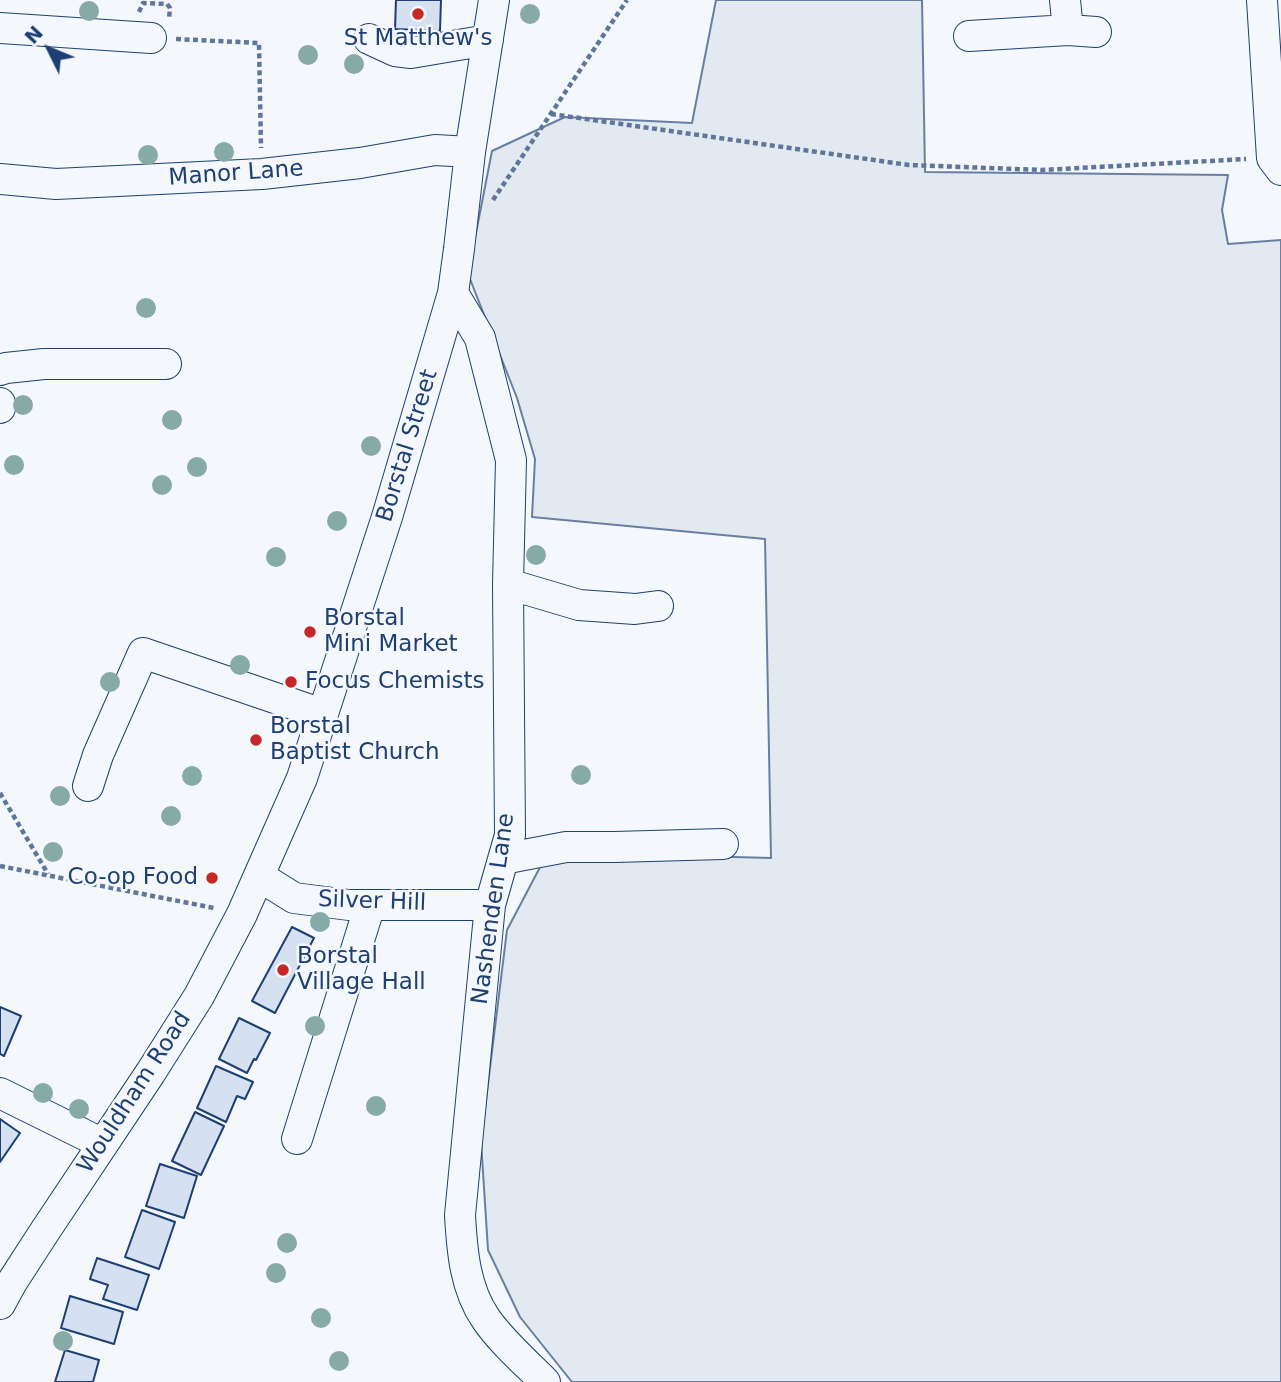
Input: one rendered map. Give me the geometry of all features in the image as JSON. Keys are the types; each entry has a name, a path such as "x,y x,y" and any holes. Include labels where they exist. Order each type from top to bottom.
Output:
{"street":[{"name":"Borstal Street","path":"260,876 302,778 387,517 453,293 470,152 495,0"},
{"path":"969,36 1082,31 1065,0"},
{"path":"1262,0 1277,164"},
{"path":"0,28 151,38"},
{"path":"369,39 395,51 411,52 488,40"},
{"name":"Manor Lane","path":"0,179 56,184 262,174 360,163 435,150 470,152"},
{"name":"Nashenden Lane","path":"453,293 480,338 511,460 508,583 510,835 490,905 460,1215 462,1244 465,1271 485,1319 545,1382"},
{"path":"0,370 44,364 166,364"},
{"path":"508,583 579,605 635,609 658,606"},
{"path":"88,786 98,755 143,653 322,714"},
{"path":"503,859 566,846 723,844"},
{"name":"Silver Hill","path":"260,876 294,898 349,905 490,905"},
{"name":"Wouldham Road","path":"0,1304 199,996 260,876"},
{"path":"297,1139 370,905"},
{"path":"0,1093 103,1144"}],"path":[{"path":"490,204 627,0"},
{"path":"151,38 259,43 262,174"},
{"path":"551,114 909,165 1042,170 1277,164"},
{"path":"0,793 48,875"},
{"path":"0,866 242,914"}],"shaded area":[{"path":"716,0 922,0 925,172 1228,175 1222,210 1228,244 1281,240 1281,1382 572,1382 520,1317 488,1250 481,1141 507,930 548,852 771,858 765,539 532,517 535,459 517,398 468,274 492,151 565,117 692,123"}],"building":[{"name":"St Matthew's","path":"396,0 441,0 440,31 395,29"},
{"name":"Borstal Village Hall","path":"292,927 314,938 275,1013 252,1001"},
{"path":"0,1007 21,1016 4,1056 0,1054"},
{"path":"239,1018 270,1033 247,1073 219,1059"},
{"path":"216,1066 253,1082 245,1099 237,1096 226,1122 197,1108"},
{"path":"195,1112 224,1126 201,1175 172,1161"},
{"path":"0,1119 20,1133 0,1162"},
{"path":"160,1164 197,1176 184,1218 146,1206"},
{"path":"142,1210 175,1222 159,1269 125,1257"},
{"path":"97,1258 149,1275 137,1310 103,1299 108,1285 90,1279"},
{"path":"70,1296 123,1312 114,1344 61,1328"},
{"path":"65,1350 99,1360 93,1382 55,1382"}],"place":[{"name":"St Matthew's","path":"418,14"},
{"name":"Borstal Mini Market","path":"310,632"},
{"name":"Focus Chemists","path":"291,682"},
{"name":"Borstal Baptist Church","path":"256,740"},
{"name":"Co-op Food","path":"212,878"},
{"name":"Borstal Village Hall","path":"283,970"}]}
